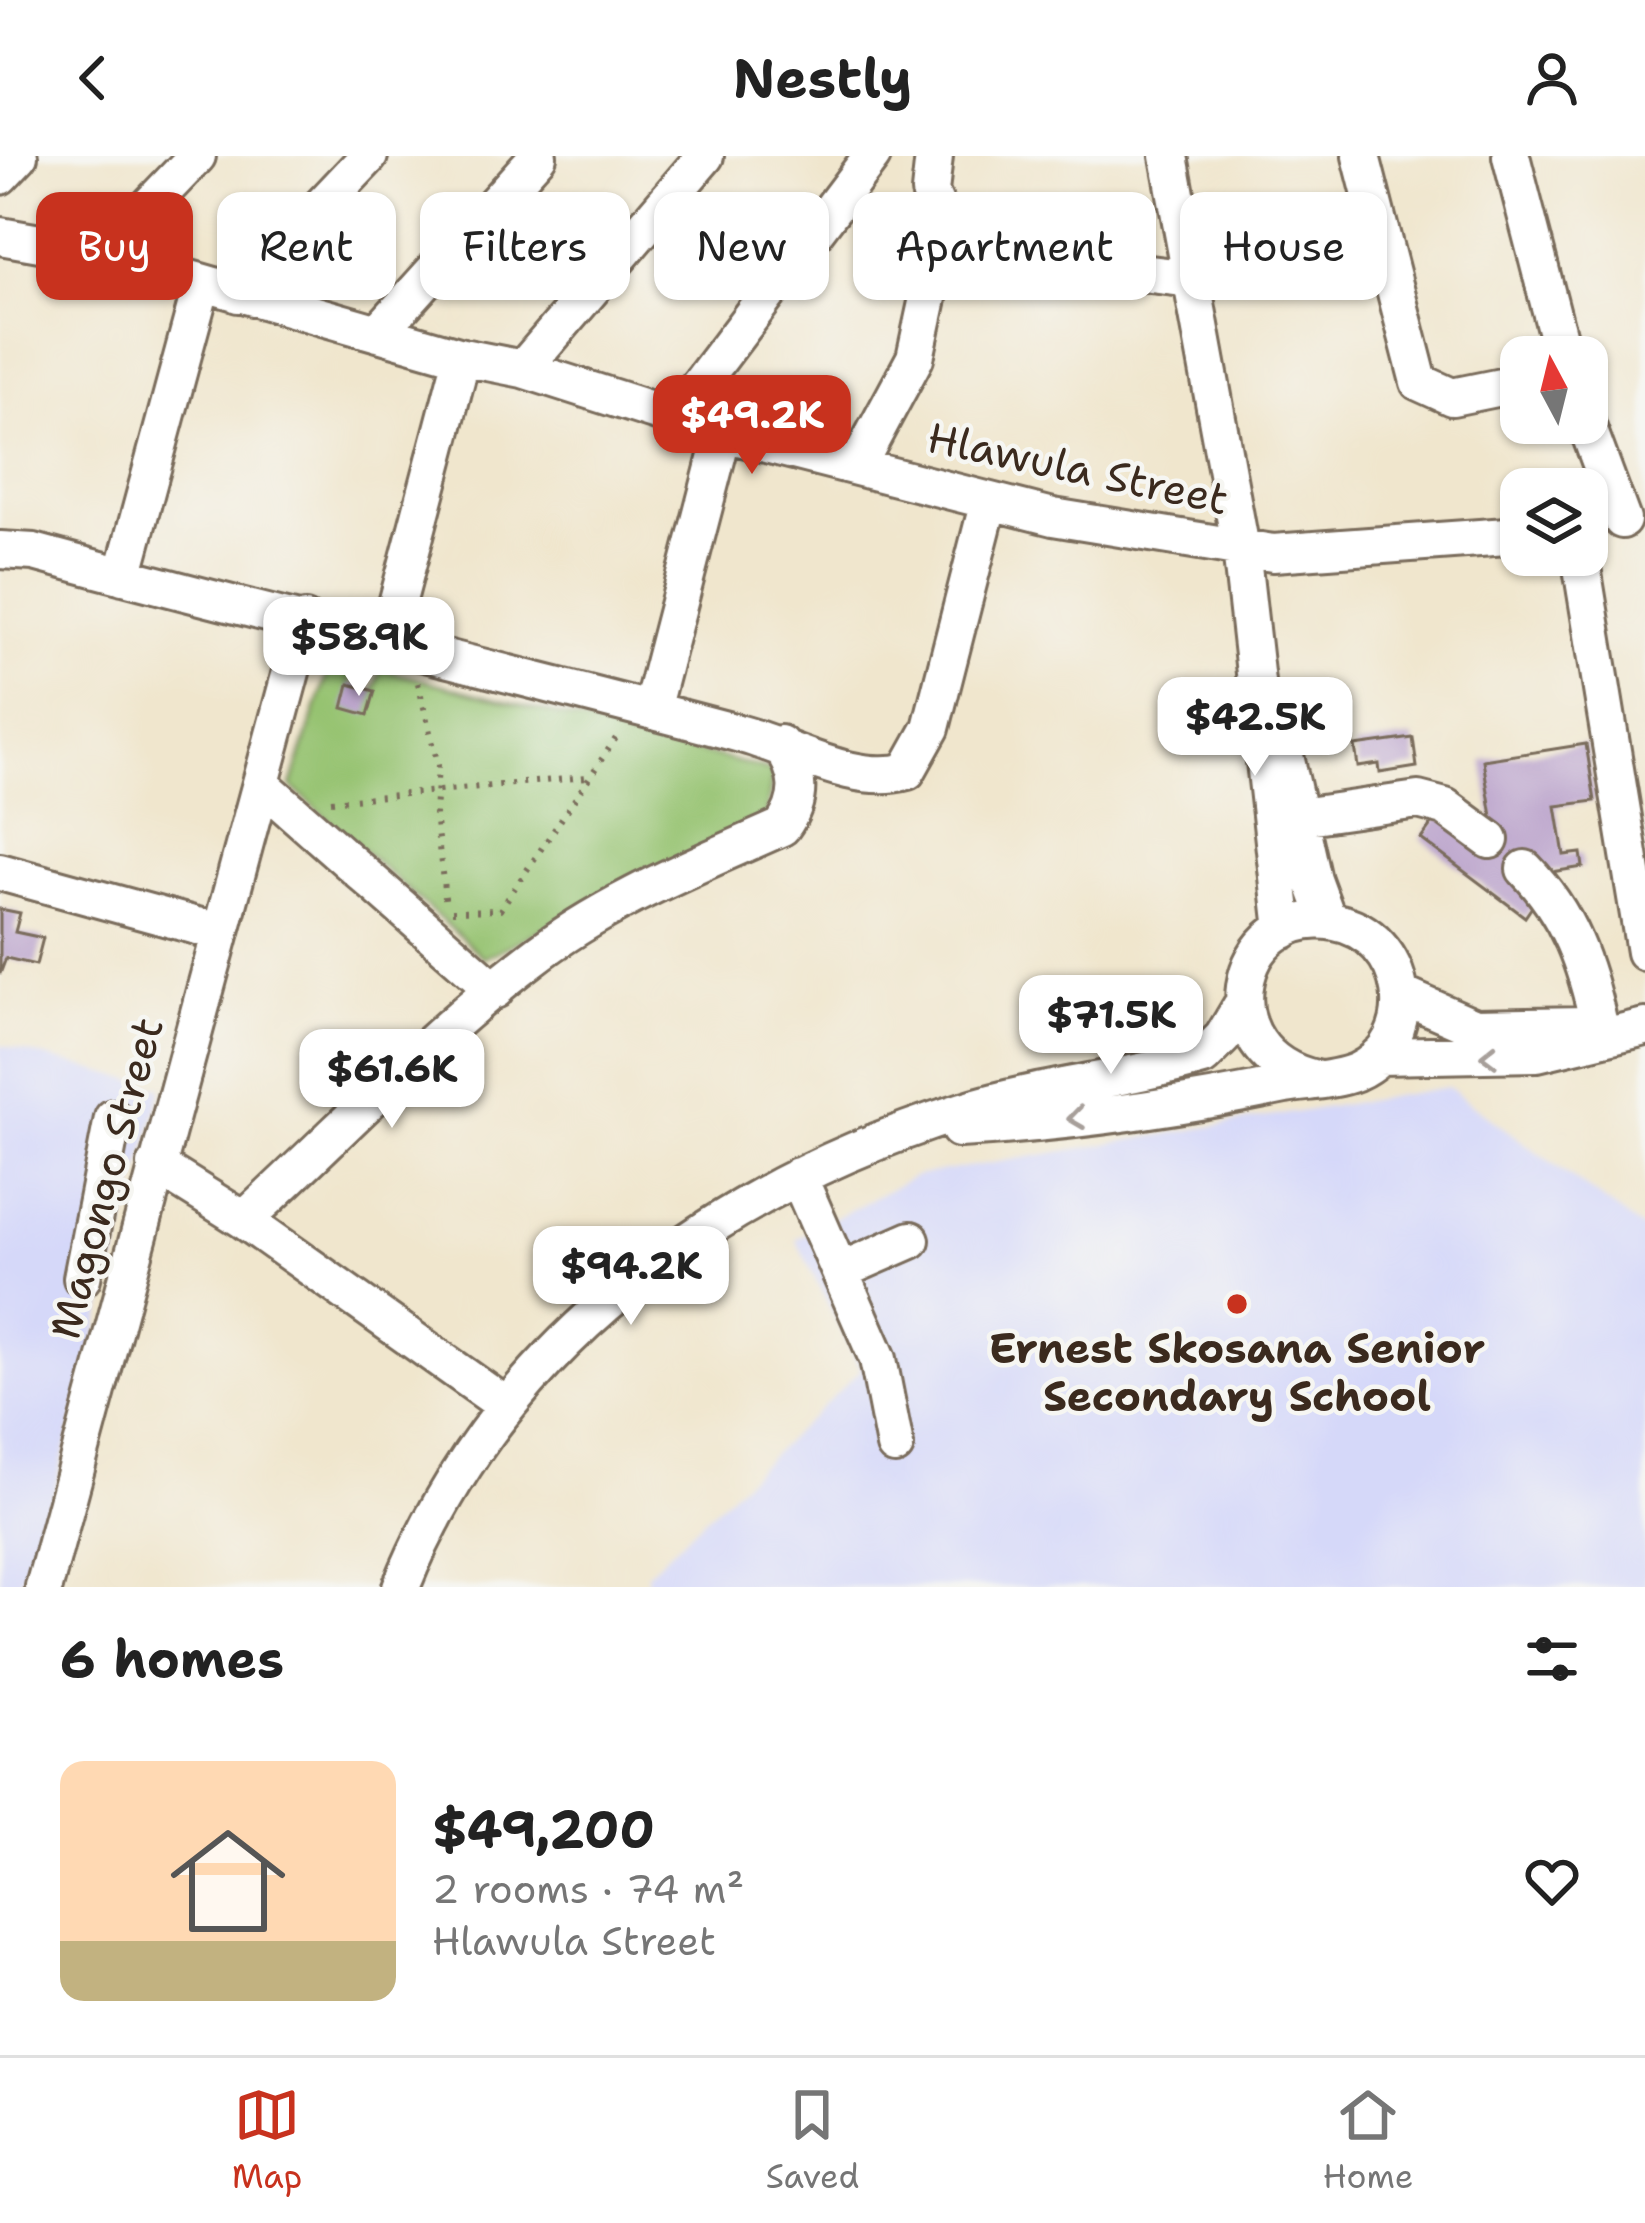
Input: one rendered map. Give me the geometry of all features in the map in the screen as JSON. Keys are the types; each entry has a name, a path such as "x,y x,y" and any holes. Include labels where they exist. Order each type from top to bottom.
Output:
{"street":[{"path":"0,176 20,156"},
{"path":"163,192 197,156"},
{"path":"335,192 369,156"},
{"path":"378,333 538,156"},
{"path":"523,369 705,156"},
{"path":"675,417 872,156"},
{"path":"930,192 934,156"},
{"path":"1168,156 1180,220"},
{"path":"1360,156 1419,382 1452,398 1500,388"},
{"path":"1511,156 1556,336"},
{"name":"Hlawula Street","path":"0,236 36,242"},
{"name":"Hlawula Street","path":"193,281 217,288"},
{"path":"123,576 202,284"},
{"name":"Hlawula Street","path":"260,300 461,358 523,369 723,433 989,500 1241,549 1273,553 1500,537"},
{"path":"857,466 915,358 928,300"},
{"path":"1195,300 1286,819 1284,930"},
{"path":"401,654 461,358"},
{"path":"638,715 723,433"},
{"path":"1593,444 1618,520"},
{"path":"0,550 34,552 305,620 401,654 638,715 780,745 866,775 907,771 931,728 989,500"},
{"path":"1583,576 1645,952"},
{"name":"Magongo Street","path":"44,1587 305,620"},
{"path":"244,1220 530,960 605,912 782,827 793,812 798,785 796,766 780,745"},
{"path":"261,784 495,990"},
{"path":"1286,819 1418,800 1445,807 1490,840"},
{"path":"1286,819 1328,921"},
{"path":"1525,869 1569,927 1587,969 1599,1025"},
{"path":"0,872 219,932"},
{"path":"401,1587 431,1514 505,1405 573,1330 710,1225 798,1176 913,1131 1000,1101 1203,1057 1223,1037 1242,1005 1252,962 1284,930 1328,921 1370,937 1397,973 1400,1018 1378,1057 1360,1070 1064,1119 913,1131"},
{"path":"1402,995 1475,1027 1645,1026"},
{"path":"1242,1005 1247,1027 1274,1064 1316,1079"},
{"path":"1378,1057 1537,1053 1645,1026"},
{"path":"82,1278 113,1118"},
{"path":"156,1165 244,1220 505,1405"},
{"path":"798,1176 878,1359 895,1445"},
{"path":"99,1202 142,1216"},
{"path":"840,1271 911,1240"}],"path":[{"path":"401,654 439,789 435,814 446,893 441,915 500,910 587,777 638,715"},
{"path":"315,808 333,800 587,777"}],"shaded area":[{"path":"0,1045 162,1088 41,1540 15,1587 0,1587"},
{"name":"Ernest Skosana Senior Secondary School","path":"1448,1087 1645,1231 1645,1587 648,1587 647,1573 861,1370 796,1239 915,1176"}],"green space":[{"path":"333,656 356,661 350,685 374,691 381,669 773,771 766,819 484,958 291,786"}],"building":[{"path":"349,684 375,691 368,715 343,708"},
{"path":"1413,738 1417,767 1380,773 1379,764 1358,767 1355,746"},
{"path":"1586,744 1595,801 1556,806 1564,855 1581,853 1583,867 1539,874 1542,892 1525,917 1421,839 1437,817 1495,835 1483,760"},
{"path":"0,909 20,913 15,932 43,938 36,965 6,958 0,974"}],"place":[{"name":"Ernest Skosana Senior Secondary School","path":"1237,1304"}]}
